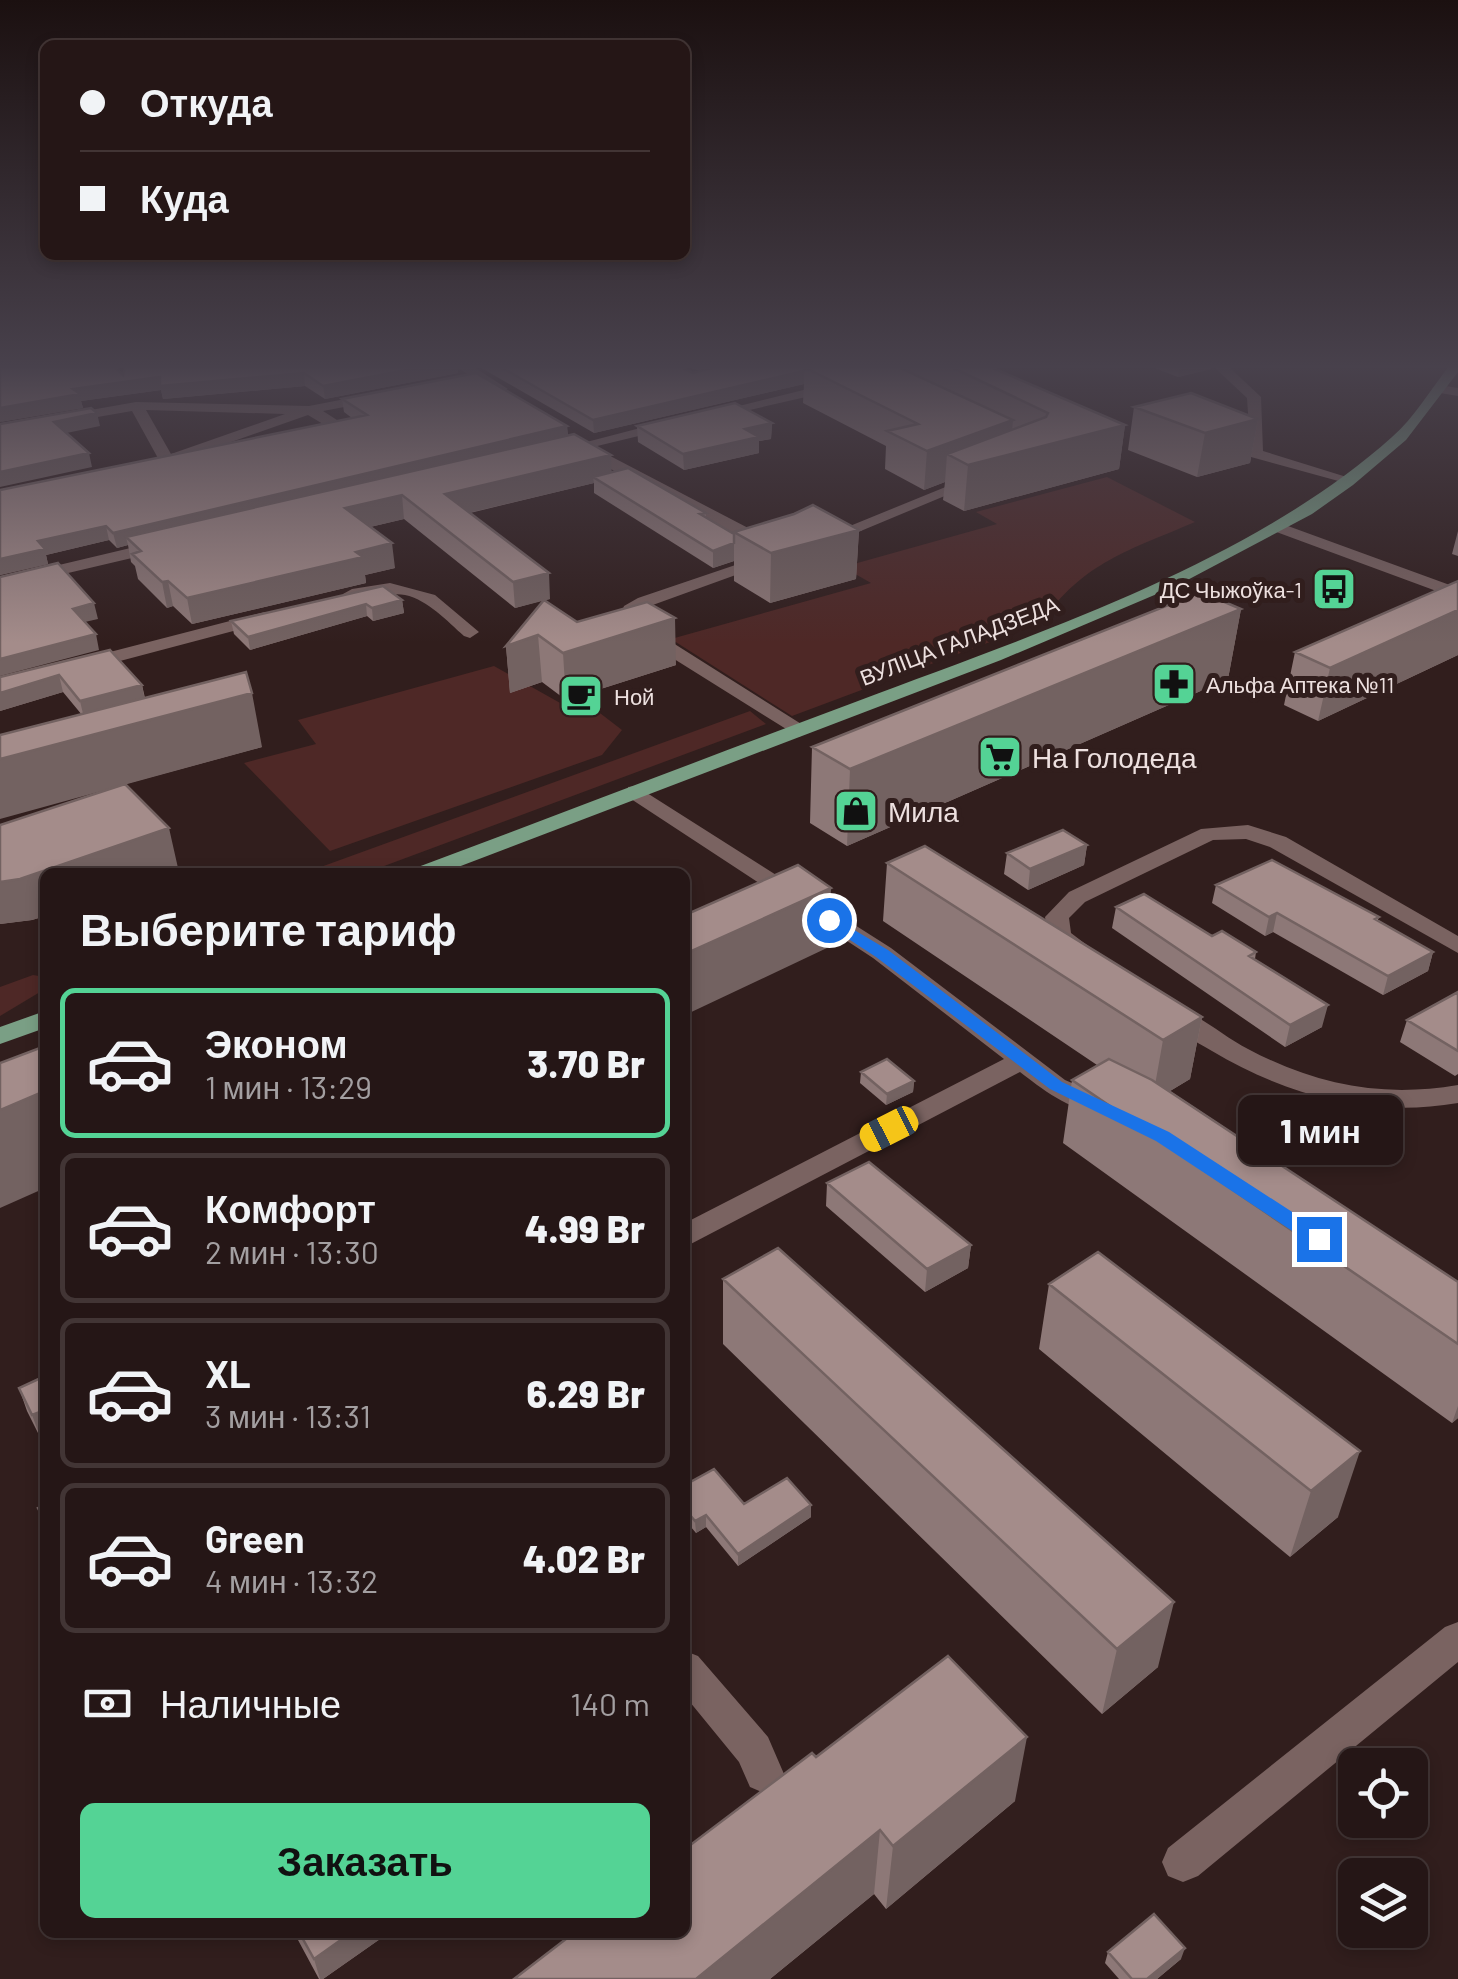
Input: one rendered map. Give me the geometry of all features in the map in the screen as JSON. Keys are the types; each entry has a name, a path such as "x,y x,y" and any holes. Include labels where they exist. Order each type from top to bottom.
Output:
{"main road":[{"name":"ВУЛІЦА ГАЛАДЗЕДА","path":"436,868 1106,612 1276,527 1347,482 1375,458"},
{"path":"0,1036 40,1021"}],"street":[{"path":"167,460 172,458"},
{"path":"149,464 175,458"},
{"path":"615,458 784,554 644,602 630,610 629,617 637,628 799,731"},
{"path":"1270,458 1347,482"},
{"path":"815,543 989,476"},
{"path":"1276,527 1458,594"},
{"path":"0,584 184,540"},
{"path":"323,602 402,585 431,598 470,632"},
{"path":"57,671 285,611"},
{"path":"636,792 882,953 1056,1086 1122,1116"},
{"path":"1098,961 1060,936 1057,917 1077,897 1209,834 1248,832 1278,842 1458,946"},
{"path":"1157,1003 1216,1045 1337,1094 1360,1100 1424,1103 1458,1094"},
{"path":"690,1233 1022,1060"},
{"path":"1183,1862 1458,1639"},
{"path":"690,1674 754,1750 764,1774"}],"shaded area":[{"path":"1107,477 1195,522 1109,560 1074,585 1041,623 792,716 671,639 871,583 843,567 997,524 976,512"},
{"path":"494,666 562,704 583,700 622,730 602,755 330,851 244,763 316,744 298,720"},
{"path":"750,711 766,724 379,868 318,868"},
{"path":"40,976 40,992 0,1016 0,987"}],"building":[{"path":"0,458 64,458 0,472"},
{"path":"155,458 430,458 113,533 106,526 38,541 45,549 0,559 0,490"},
{"path":"468,458 597,458 445,494 549,573 513,582 402,495 345,508 392,543 356,552 363,557 187,598 168,581 162,582 132,554 141,551 126,537"},
{"path":"955,458 994,458 968,465"},
{"path":"628,468 706,513 700,514 734,534 734,543 713,551 593,477"},
{"path":"813,505 859,530 771,553 734,532 794,514"},
{"path":"58,563 94,603 73,609 96,634 0,659 0,577"},
{"path":"1458,581 1458,610 1330,668 1295,652"},
{"path":"383,586 402,600 372,608 366,604 248,637 231,621"},
{"path":"1201,592 1241,609 850,769 812,747"},
{"path":"544,600 577,622 647,602 675,618 563,653 538,635 506,646"},
{"path":"110,650 142,685 80,701 59,675 0,693 0,677"},
{"path":"246,672 252,693 0,759 0,735"},
{"path":"125,784 169,828 52,868 40,868 40,872 20,879 0,882 0,825"},
{"path":"1063,830 1087,845 1030,869 1007,853"},
{"path":"925,846 1202,1017 1163,1040 887,863"},
{"path":"1272,860 1379,917 1375,919 1433,952 1388,976 1277,913 1269,917 1216,885"},
{"path":"798,865 831,888 690,952 690,913"},
{"path":"1144,894 1212,936 1222,931 1256,952 1249,956 1328,1005 1290,1025 1116,907"},
{"path":"1458,992 1458,1051 1407,1020"},
{"path":"40,1048 40,1093 0,1110 0,1063"},
{"path":"887,1059 914,1081 887,1094 861,1072"},
{"path":"1109,1059 1152,1080 1458,1282 1458,1344 1072,1080"},
{"path":"869,1162 971,1245 927,1269 827,1183"},
{"path":"778,1248 1174,1602 1117,1649 723,1279"},
{"path":"1098,1252 1360,1451 1311,1491 1049,1284"},
{"path":"40,1378 40,1412 32,1415 19,1388"},
{"path":"714,1469 744,1504 787,1478 811,1505 738,1554 706,1515 695,1521 690,1515 690,1482"},
{"path":"948,1656 1027,1737 893,1846 880,1830 696,1979 514,1979 567,1938 690,1938 690,1845 812,1753 816,1757"},
{"path":"1154,1914 1185,1948 1147,1979 1132,1979 1108,1952"},
{"path":"302,1938 344,1938 314,1959"}],"place":[{"name":"ДС Чыжоўка-1","path":"1334,589"},
{"name":"Альфа Аптека №11","path":"1174,684"},
{"name":"Ной","path":"581,696"},
{"name":"На Голодеда","path":"1000,757"},
{"name":"Мила","path":"856,811"}],"route":[{"path":"829,920 882,953 1056,1086 1162,1136 1319,1239"}]}
